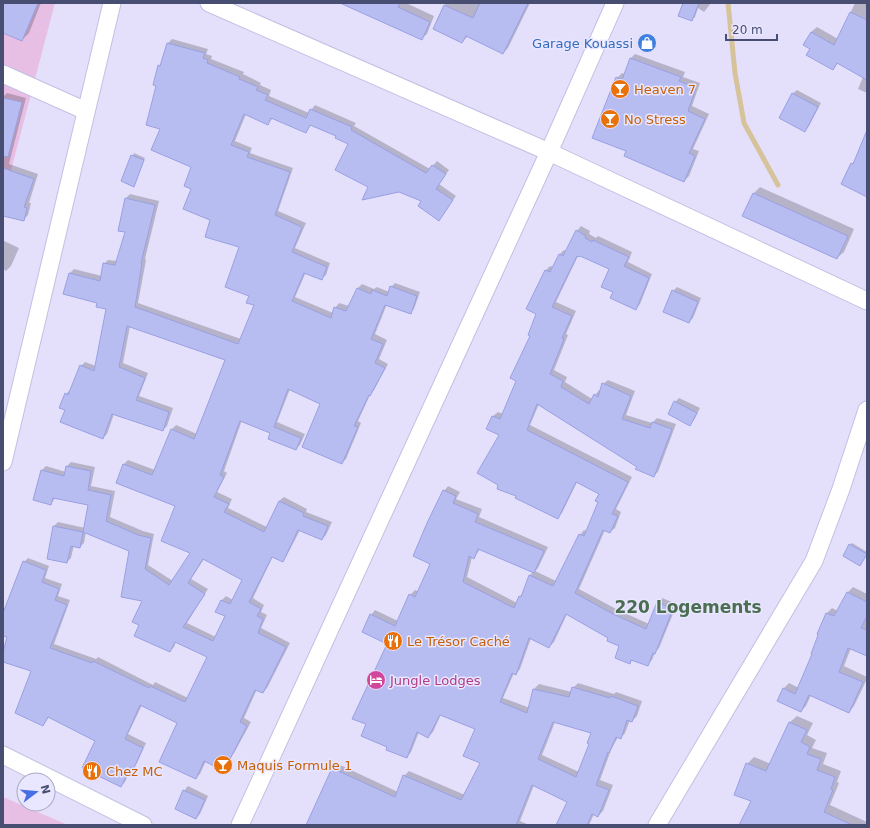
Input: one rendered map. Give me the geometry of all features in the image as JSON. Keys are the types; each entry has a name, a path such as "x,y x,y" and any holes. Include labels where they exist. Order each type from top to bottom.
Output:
{"street":[{"path":"3,462 112,3"},
{"path":"209,3 549,152 867,301"},
{"path":"240,825 549,152 615,3"},
{"path":"3,74 86,111"},
{"path":"658,825 814,561 842,489 867,410"},
{"path":"3,755 143,825"}],"shaded area":[{"path":"3,3 55,3 3,201"},
{"path":"3,797 16,803 16,812 38,812 68,825 3,825"}],"building":[{"path":"3,3 38,3 22,41 3,33"},
{"path":"340,3 400,3 398,7 430,22 422,40"},
{"path":"480,3 528,3 503,54 466,36 462,43 433,29 444,5 473,18"},
{"path":"683,3 699,3 692,21 678,16"},
{"path":"850,12 867,20 867,80 837,63 833,70 806,55 810,49 803,45 811,32 834,45"},
{"path":"167,43 205,53 203,58 208,60 207,63 240,77 239,79 258,87 256,90 268,95 265,100 306,118 310,109 352,127 351,130 426,173 432,165 446,174 436,189 453,200 439,221 418,206 421,201 399,192 362,200 368,187 335,170 348,144 335,138 336,136 310,125 306,133 271,118 268,125 244,114 231,145 249,152 247,157 290,172 275,215 302,227 292,252 327,267 322,280 304,273 292,301 331,318 334,307 346,311 357,288 371,294 372,290 387,296 390,286 417,296 411,314 385,305 371,339 383,344 375,363 385,368 370,396 369,395 354,426 358,427 342,464 302,447 320,404 288,389 274,427 301,438 296,450 268,439 270,433 240,421 220,475 224,477 214,497 229,504 224,512 264,532 279,501 304,513 303,516 328,526 322,540 298,530 283,562 272,557 249,602 261,609 257,616 263,619 258,633 286,647 263,693 255,690 240,722 247,726 230,759 226,756 220,769 204,761 196,779 159,762 177,723 140,705 125,739 143,748 134,768 131,767 121,787 82,768 95,741 48,717 43,726 15,713 31,671 3,662 3,652 7,637 3,636 3,613 23,561 46,570 42,582 59,589 55,600 67,605 50,648 92,663 93,661 149,688 150,686 185,702 207,657 175,642 170,652 134,636 139,625 132,622 142,601 121,597 129,551 83,532 88,505 53,498 51,505 33,500 41,470 64,476 66,466 91,471 88,490 111,495 106,521 138,535 151,538 145,569 169,585 190,553 161,541 175,506 116,483 123,464 152,475 171,429 194,439 225,360 127,326 119,367 145,378 136,400 169,412 163,431 112,414 103,439 60,422 65,410 59,408 65,393 68,395 80,365 94,371 106,309 96,307 97,303 63,294 69,273 100,281 103,263 115,265 125,232 118,231 125,198 155,205 141,263 135,307 238,344 254,305 246,303 249,296 225,287 239,247 205,237 210,220 183,209 191,189 184,186 191,167 151,150 160,129 146,125 156,86 153,85 158,65 160,66","holes":["203,559 242,580 230,604 221,600 215,612 225,616 213,641 183,627 205,594 188,583"]},
{"path":"630,58 681,77 679,81 696,88 688,111 705,119 689,153 695,156 684,182 624,156 626,151 592,138 616,77 622,80"},
{"path":"792,93 818,107 805,132 779,118"},
{"path":"3,98 22,102 8,157 3,156"},
{"path":"867,130 867,197 841,184 851,163 853,164"},
{"path":"131,155 144,160 134,187 121,181"},
{"path":"3,168 34,179 24,207 27,208 24,221 3,216"},
{"path":"753,193 848,236 837,259 742,216"},
{"path":"576,230 592,242 593,240 629,257 624,266 649,278 636,310 610,298 613,292 601,287 609,269 577,256 552,307 572,316 562,338 564,339 550,374 563,381 561,387 589,404 594,394 598,397 602,383 631,396 622,419 650,428 652,422 672,429 654,477 635,469 637,467 537,404 527,430 628,482 612,514 618,516 610,533 603,530 575,593 613,614 646,629 657,602 673,609 655,654 653,653 648,666 631,660 630,664 615,658 619,646 607,641 608,638 566,614 549,648 529,638 516,675 512,673 500,702 527,713 533,689 569,697 572,687 610,698 611,696 638,706 632,722 627,720 621,739 616,737 609,753 608,752 596,785 609,790 598,817 592,814 587,825 556,825 567,802 532,785 516,825 306,825 332,768 395,797 403,775 461,800 480,763 463,756 475,729 440,715 428,738 417,732 407,758 386,750 387,747 361,736 366,724 352,719 387,644 362,632 370,614 395,626 409,594 415,597 430,564 413,556 443,490 456,496 453,503 478,514 475,522 544,551 534,573 478,549 474,559 469,556 463,582 514,608 519,596 521,597 529,575 553,586 579,534 584,536 598,502 595,501 599,494 576,482 558,519 515,498 516,496 497,489 498,485 477,473 499,435 486,429 492,416 500,419 516,381 510,378 530,336 528,335 536,314 526,309 545,270 550,272 559,254 563,256","holes":["553,722 591,733 587,743 589,744 576,777 538,759"]},
{"path":"672,290 698,302 689,323 663,312"},
{"path":"674,401 697,413 690,426 668,414"},
{"path":"53,526 83,532 80,548 71,546 67,563 47,559"},
{"path":"849,544 867,554 860,566 843,556"},
{"path":"847,592 867,602 867,616 861,628 867,630 867,656 848,648 839,672 863,682 849,713 809,695 801,712 777,701 783,688 795,694 812,654 818,635 817,634 826,613 834,616"},
{"path":"789,722 807,730 801,742 810,747 807,754 821,759 817,770 835,777 831,789 833,790 824,812 852,825 739,825 751,801 734,795 746,763 766,771"},
{"path":"183,790 205,800 196,819 175,809"}],"waterway":[{"path":"728,3 735,73 744,123 778,185"}],"place":[{"name":"Garage Kouassi","path":"647,43"},
{"name":"Heaven 7","path":"620,89"},
{"name":"No Stress","path":"610,119"},
{"name":"Le Trésor Caché","path":"393,641"},
{"name":"Jungle Lodges","path":"376,680"},
{"name":"Maquis Formule 1","path":"223,765"},
{"name":"Chez MC","path":"92,771"}],"district":[{"name":"220 Logements","path":"688,607"}]}
